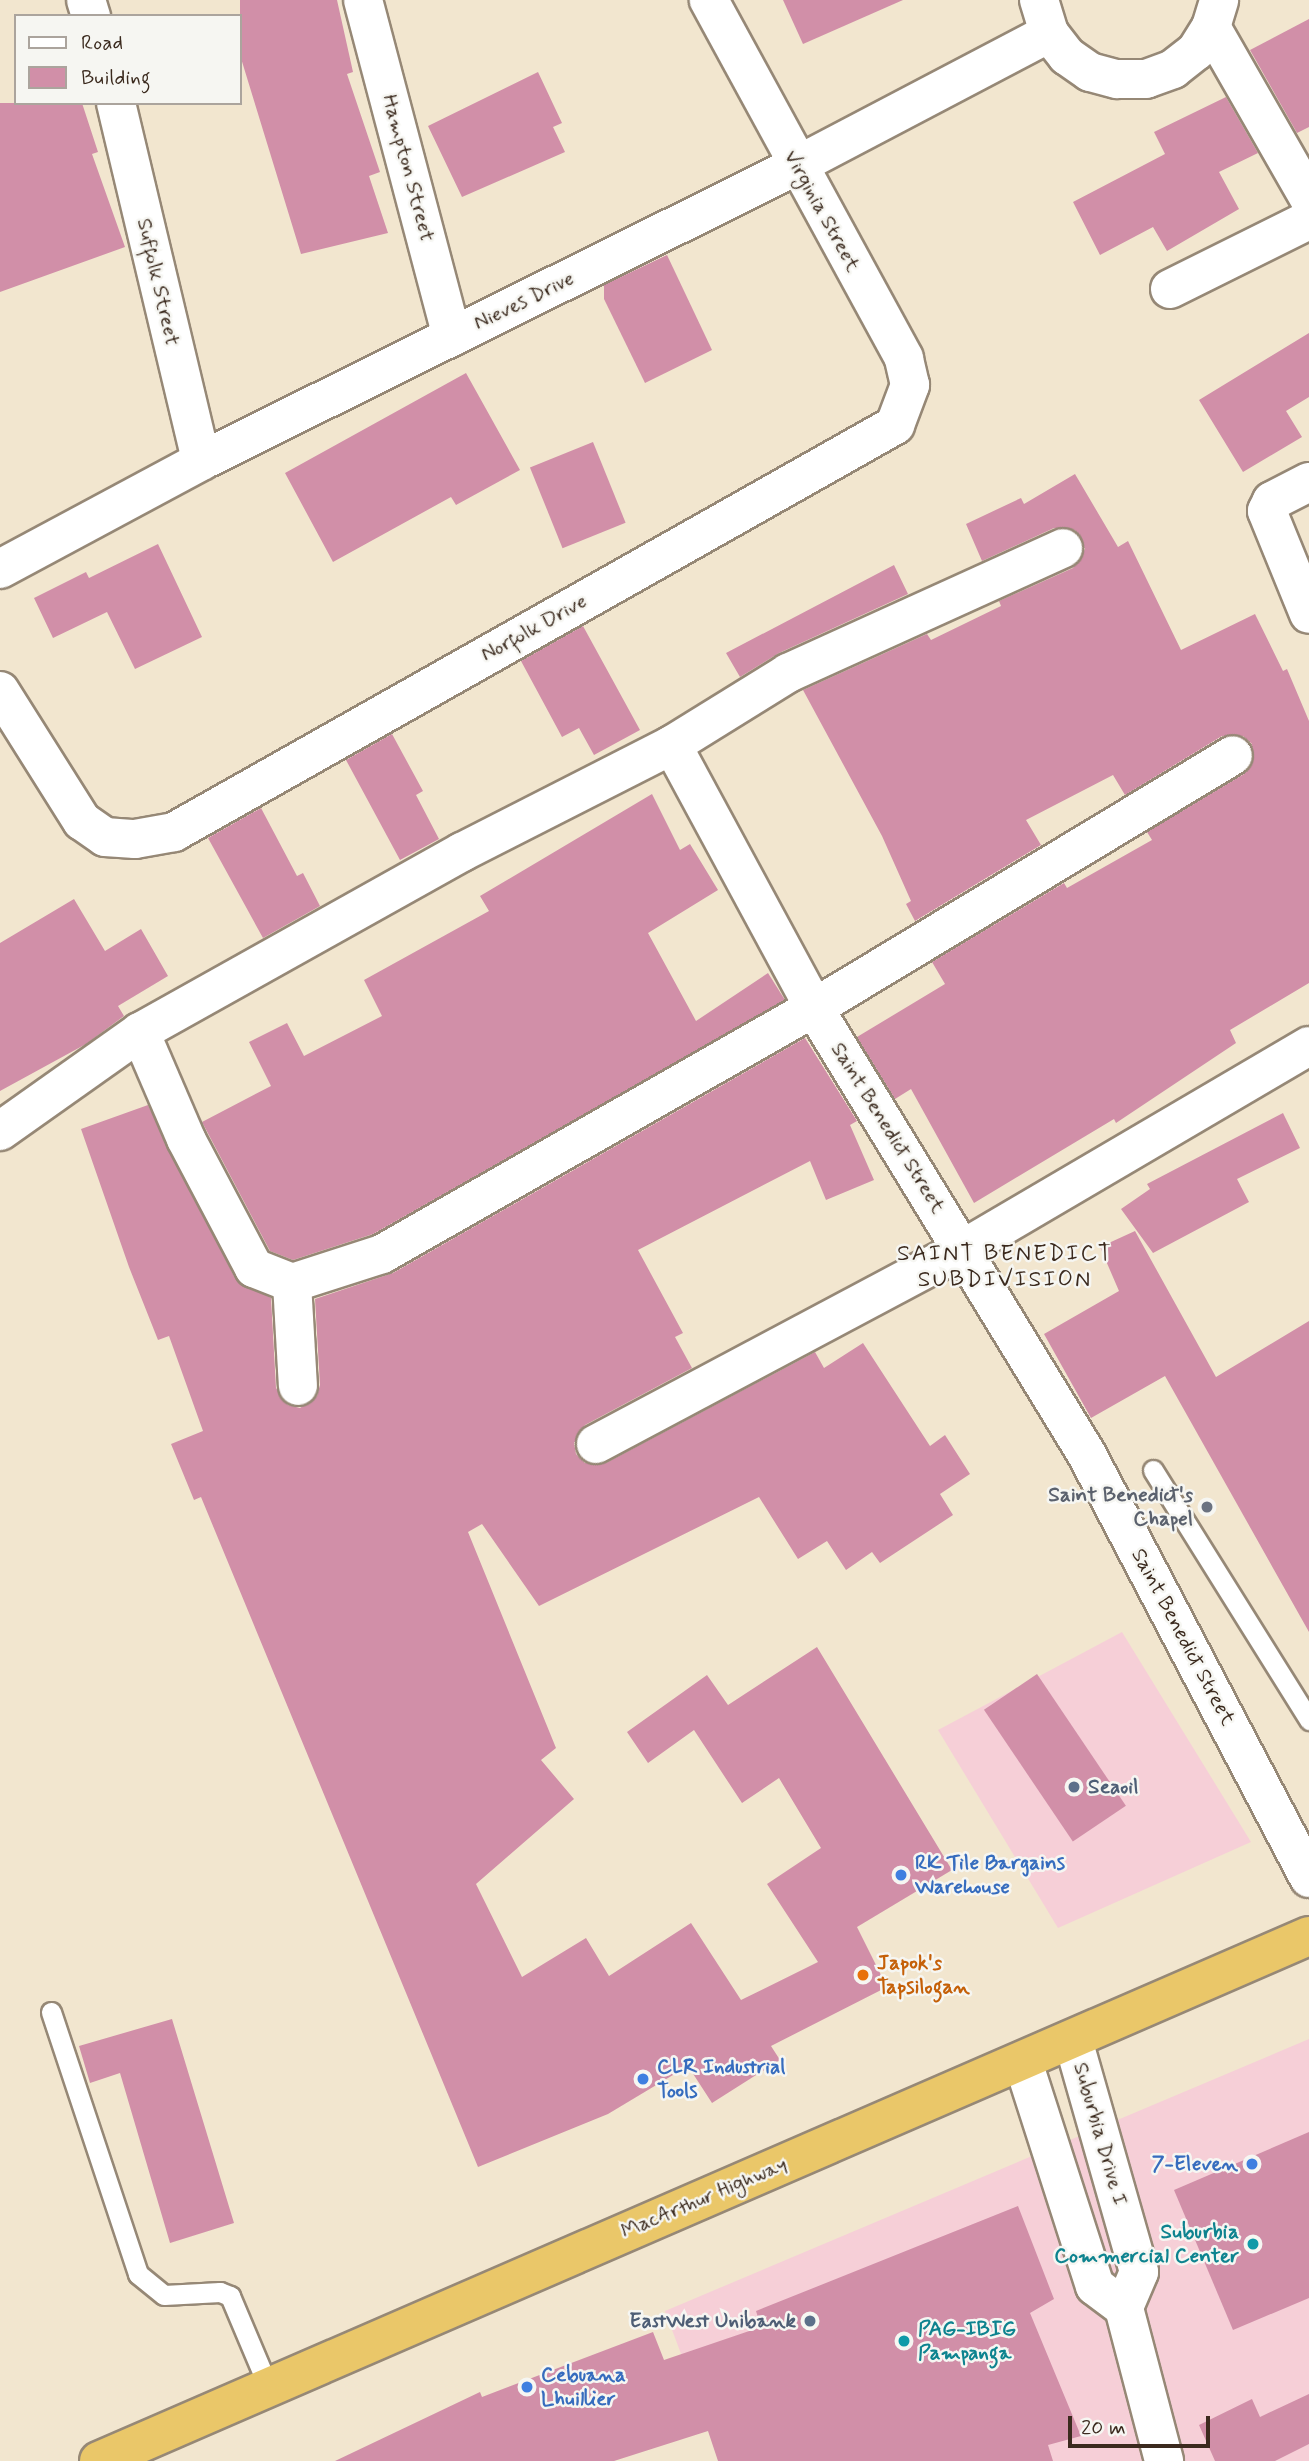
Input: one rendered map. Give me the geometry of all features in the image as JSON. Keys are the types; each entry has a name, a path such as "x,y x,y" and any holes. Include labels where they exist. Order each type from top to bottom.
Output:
{"highway":[{"name":"MacArthur Highway","path":"99,2461 1309,1936"}],"street":[{"name":"Hampton Street","path":"363,0 452,336"},
{"name":"Virginia Street","path":"709,0 796,166 904,358 910,385 895,425"},
{"name":"Nieves Drive","path":"0,569 201,461 796,166 1044,17 1066,56 1090,72 1117,79 1146,79 1173,69 1196,51 1215,13"},
{"path":"1215,13 1309,198"},
{"name":"Suffolk Street","path":"116,105 201,461"},
{"path":"1170,289 1309,220"},
{"name":"Norfolk Drive","path":"0,691 82,821 105,837 135,839 174,832 895,425"},
{"path":"1309,482 1272,501 1267,511 1309,614"},
{"path":"0,1131 140,1032 462,852 672,745 788,673 1063,548"},
{"name":"Saint Benedict Street","path":"672,745 814,1008 963,1249 1097,1474 1309,1878"},
{"path":"140,1032 187,1139 254,1268 292,1283 382,1254 814,1008 1233,754"},
{"path":"596,1444 963,1249 1309,1046"},
{"path":"292,1283 298,1386"},
{"name":"Suburbia Drive I","path":"1073,2040 1139,2272 1124,2308"},
{"path":"1023,2062 1095,2286 1124,2308 1164,2461"}],"lane":[{"path":"1153,1470 1309,1720"},
{"path":"51,2012 138,2274 164,2295 220,2292 230,2296 268,2386"}],"shaded area":[{"path":"1122,1632 1251,1842 1058,1928 938,1730"},
{"path":"1309,2039 1309,2461 721,2461 665,2311"}],"building":[{"path":"240,0 337,0 353,72 347,74 380,172 369,176 388,233 301,254 242,62"},
{"path":"783,0 903,0 803,44"},
{"path":"1309,19 1309,127 1297,133 1250,50"},
{"path":"538,72 562,123 553,127 565,152 462,197 428,126"},
{"path":"1226,97 1258,153 1219,172 1239,209 1167,251 1153,227 1100,255 1073,202 1165,154 1154,132"},
{"path":"0,103 83,105 98,152 92,154 125,247 0,292"},
{"path":"667,255 712,350 645,383 604,299 604,285"},
{"path":"1309,333 1309,397 1286,411 1302,437 1243,472 1199,400"},
{"path":"466,373 520,470 456,505 451,497 333,562 285,473"},
{"path":"593,442 626,523 563,548 530,467"},
{"path":"1075,474 1118,547 1128,541 1181,650 1255,614 1283,671 1287,669 1309,721 1309,983 1230,1030 1236,1043 1116,1123 1114,1119 974,1203 911,1089 895,1099 857,1037 945,984 932,962 1064,883 1067,888 1152,840 1147,832 1244,774 1252,765 1252,744 1243,736 1222,736 1125,795 1113,775 1026,820 1041,845 915,921 906,904 911,901 882,836 803,690 927,634 931,640 1001,606 999,601 1073,568 1085,549 1075,530 1054,528 982,561 966,524 1021,498 1024,504"},
{"path":"158,544 202,637 135,669 107,612 53,638 34,598 86,572 89,578"},
{"path":"894,565 908,594 779,653 740,677 726,653"},
{"path":"583,626 640,730 594,755 579,728 562,737 521,661"},
{"path":"392,734 423,791 416,795 439,839 400,860 346,760"},
{"path":"652,794 680,850 690,844 718,890 648,933 696,1021 768,973 785,1000 373,1234 293,1260 270,1251 202,1122 271,1086 249,1042 287,1023 304,1056 382,1016 364,980 489,911 480,896"},
{"path":"261,808 297,876 303,873 320,906 263,938 208,838"},
{"path":"74,899 105,951 141,929 168,976 118,1006 124,1016 86,1044 0,1091 0,943"},
{"path":"805,1038 857,1121 850,1125 874,1180 826,1200 810,1161 638,1250 683,1333 675,1337 692,1368 585,1425 574,1443 576,1454 585,1463 606,1463 815,1352 824,1368 863,1343 930,1446 945,1435 970,1474 940,1494 953,1515 880,1563 872,1552 846,1570 827,1541 798,1559 759,1497 539,1606 482,1524 468,1532 556,1748 541,1760 574,1799 476,1884 522,1977 586,1938 609,1976 691,1923 741,2000 818,1962 767,1884 821,1848 779,1778 742,1803 694,1730 648,1763 627,1732 707,1675 728,1705 817,1647 952,1870 857,1927 887,1987 771,2046 780,2060 712,2103 688,2066 608,2114 478,2167 201,1497 194,1500 171,1444 203,1431 169,1336 158,1340 129,1267 81,1129 148,1105 235,1278 271,1298 276,1388 288,1405 300,1408 317,1396 320,1385 315,1299 393,1273"},
{"path":"1283,1113 1300,1148 1237,1179 1249,1202 1153,1253 1121,1209 1150,1189 1147,1184"},
{"path":"1135,1231 1216,1377 1309,1321 1309,1632 1165,1376 1091,1418 1044,1334 1119,1291 1100,1247"},
{"path":"1037,1674 1126,1806 1073,1842 984,1710"},
{"path":"172,2019 234,2223 170,2243 120,2073 90,2083 79,2046"},
{"name":"Suburbia Commercial Center","path":"1309,2132 1309,2298 1233,2330 1174,2190"},
{"path":"1018,2206 1054,2299 1030,2313 1081,2436 1048,2445 1053,2461 718,2461 708,2431 614,2461 335,2461 480,2392 482,2397 653,2332 664,2360 761,2327 756,2311"},
{"path":"1309,2394 1309,2444 1275,2461 1215,2461 1199,2425 1252,2399 1260,2417"}],"place":[{"name":"Saint Benedict's Chapel","path":"1207,1507"},
{"name":"Seaoil","path":"1074,1787"},
{"name":"RK Tile Bargains Warehouse","path":"901,1875"},
{"name":"Japok's Tapsilogan","path":"863,1975"},
{"name":"CLR Industrial Tools","path":"643,2079"},
{"name":"7-Eleven","path":"1252,2164"},
{"name":"Suburbia Commercial Center","path":"1253,2244"},
{"name":"EastWest Unibank","path":"810,2321"},
{"name":"PAG-IBIG Pampanga","path":"904,2341"},
{"name":"Cebuana Lhuillier","path":"527,2387"}],"district":[{"name":"SAINT BENEDICT SUBDIVISION","path":"1005,1267"}]}
